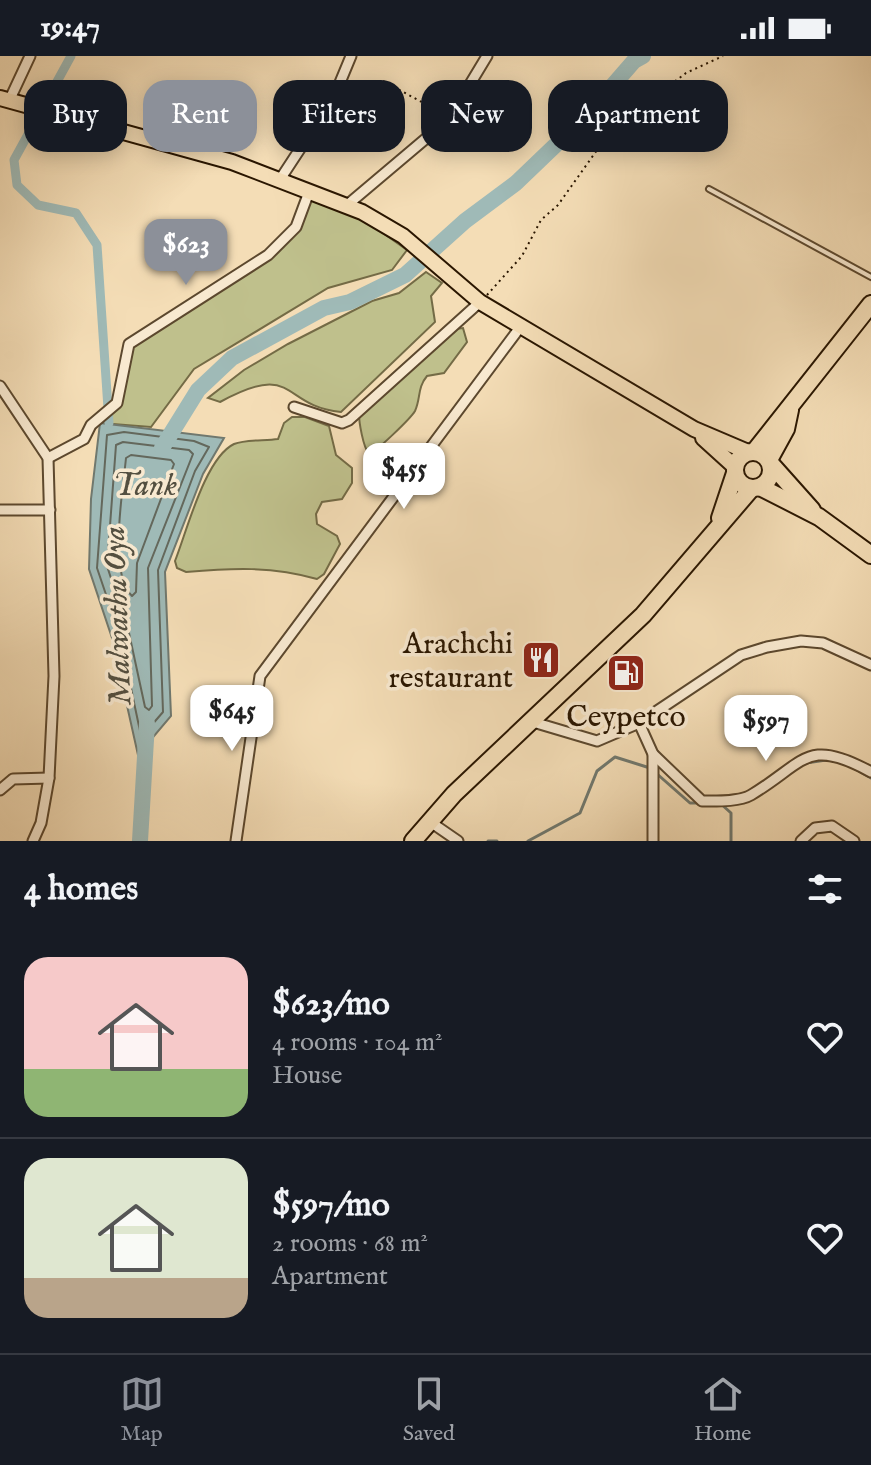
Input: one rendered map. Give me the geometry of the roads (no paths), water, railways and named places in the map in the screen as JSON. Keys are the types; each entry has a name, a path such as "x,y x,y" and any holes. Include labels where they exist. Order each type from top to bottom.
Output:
{"highway":[{"path":"718,524 735,470 760,457 791,408 871,304"},
{"path":"413,841 429,821 643,615 683,572 718,524 770,478 760,457"},
{"path":"760,457 819,517 871,555"},
{"path":"735,470 740,484 756,488 819,517"}],"main road":[{"path":"5,100 232,162 346,206 403,236 480,302 694,429 760,457"},
{"path":"694,429 735,470"}],"street":[{"path":"5,100 30,56"},
{"path":"279,181 334,97 351,56"},
{"path":"346,206 449,119 487,56"},
{"path":"48,458 84,439 91,425 117,403 129,344 268,255 296,227 309,192"},
{"path":"294,407 342,423 349,420 480,302"},
{"path":"236,841 260,676 521,326"},
{"path":"0,386 48,458 54,676 49,778 41,823 33,841"},
{"path":"0,510 50,510"},
{"path":"533,722 597,741 639,723 741,655 801,641 823,643 871,665"},
{"path":"639,723 653,754 702,801 750,795 778,774 822,753 843,756 871,772"},
{"path":"653,754 653,841"},
{"path":"0,790 13,779 49,778"},
{"path":"429,821 458,841"},
{"path":"801,841 815,828 832,826 854,841"}],"lane":[{"path":"709,189 871,277"}],"water":[{"name":"Tank","path":"100,423 224,438 203,474 165,572 171,716 138,755 112,638 89,569 91,499"}],"waterway":[{"path":"71,56 14,160 17,185 38,205 76,213 97,245 109,423"},
{"name":"Malwathu Oya","path":"162,448 198,390 232,358 324,308 350,302 405,275 465,221 516,183 588,114 634,61 643,56"},
{"name":"Malwathu Oya","path":"140,841 147,723"},
{"path":"528,841 580,813 597,771 615,757 650,768"},
{"path":"806,763 826,760"},
{"path":"848,765 871,778"},
{"path":"656,773 690,803 701,803"},
{"path":"720,803 731,813 731,841"},
{"path":"488,841 497,841"}],"place":[{"name":"Arachchi restaurant","path":"541,660"},
{"name":"Ceypetco","path":"626,673"}]}
